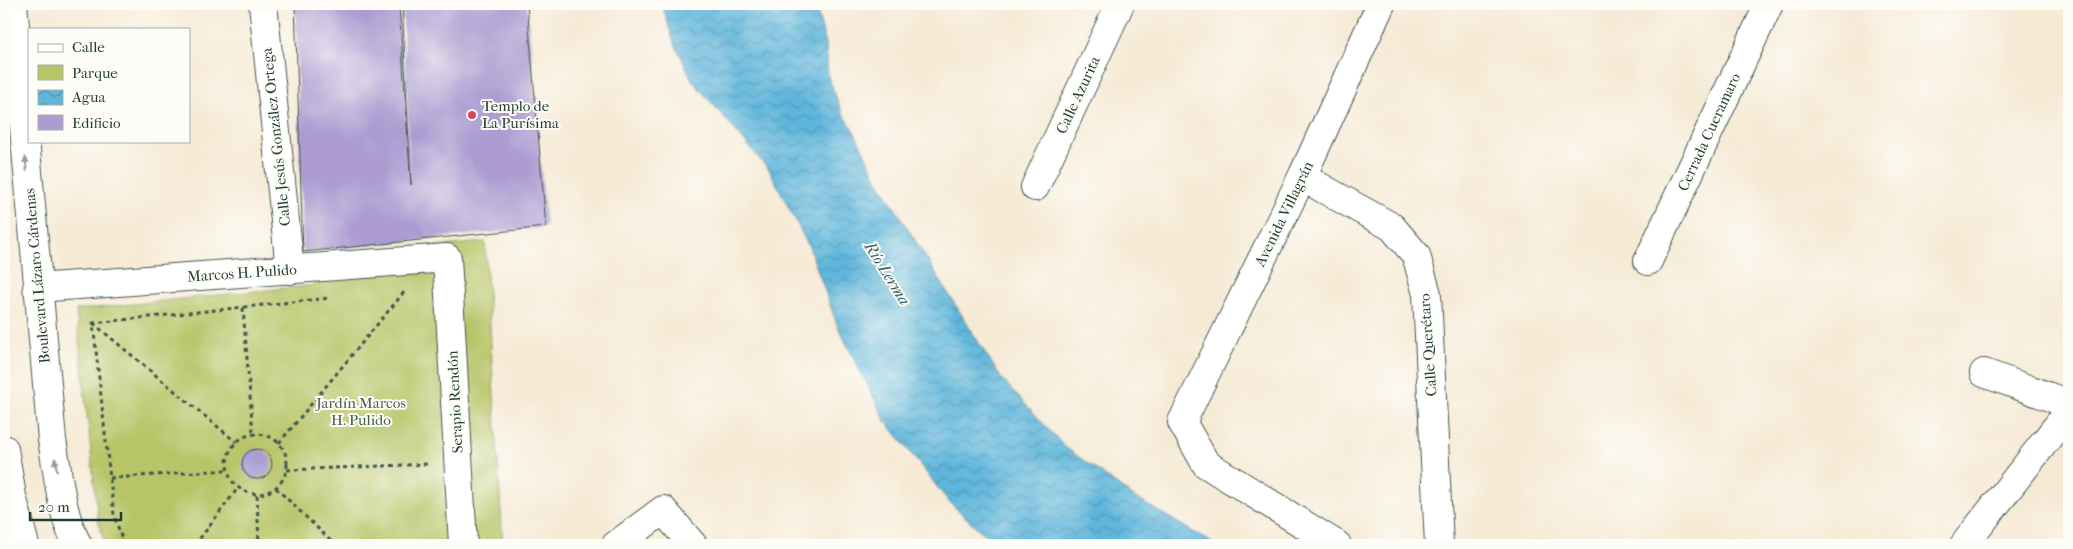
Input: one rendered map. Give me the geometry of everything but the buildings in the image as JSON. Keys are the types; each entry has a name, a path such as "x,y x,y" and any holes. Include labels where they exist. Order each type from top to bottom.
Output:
{"street":[{"name":"Boulevard Lázaro Cárdenas","path":"13,4 52,440 63,504 78,545"},
{"name":"Calle Jesús González Ortega","path":"263,4 290,270"},
{"name":"Calle Azurita","path":"1035,187 1120,4"},
{"name":"Avenida Villagrán","path":"1337,545 1206,464 1182,422 1302,177 1381,4"},
{"name":"Cerrada Cueramaro","path":"1648,261 1770,4"},
{"name":"Calle Querétaro","path":"1302,177 1392,227 1416,255 1426,294 1439,545"},
{"name":"Marcos H. Pulido","path":"37,288 439,259"},
{"name":"Serapio Rendón","path":"439,259 458,462 463,545"},
{"path":"1984,373 2069,404"},
{"path":"1964,545 2069,411"},
{"path":"4,449 12,496 25,545"},
{"path":"616,545 663,510 693,545"}],"path":[{"path":"279,443 439,259"},
{"path":"92,323 330,298 328,267"},
{"path":"243,308 253,434"},
{"path":"92,323 236,442"},
{"path":"92,323 114,515 124,545"},
{"path":"253,434 262,434 279,443 287,460 287,470 283,480 276,488 267,493 247,493 238,488 230,480 227,470 228,455 236,442 243,437 253,434"},
{"path":"287,470 458,462"},
{"path":"110,478 227,470"},
{"path":"195,545 238,488"},
{"path":"276,488 335,545"},
{"path":"257,494 259,545"}],"green space":[{"name":"Jardín Marcos H. Pulido","path":"485,242 503,545 105,545 98,520 76,310 315,285 313,257"}],"water":[{"name":"Río Lerma","path":"662,4 815,4 826,44 828,76 842,112 853,129 877,179 1001,378 1065,447 1137,499 1216,545 996,545 949,502 885,420 838,327 809,247 770,171 692,80 673,40"}],"place":[{"name":"Templo de La Purísima","path":"472,115"}]}
